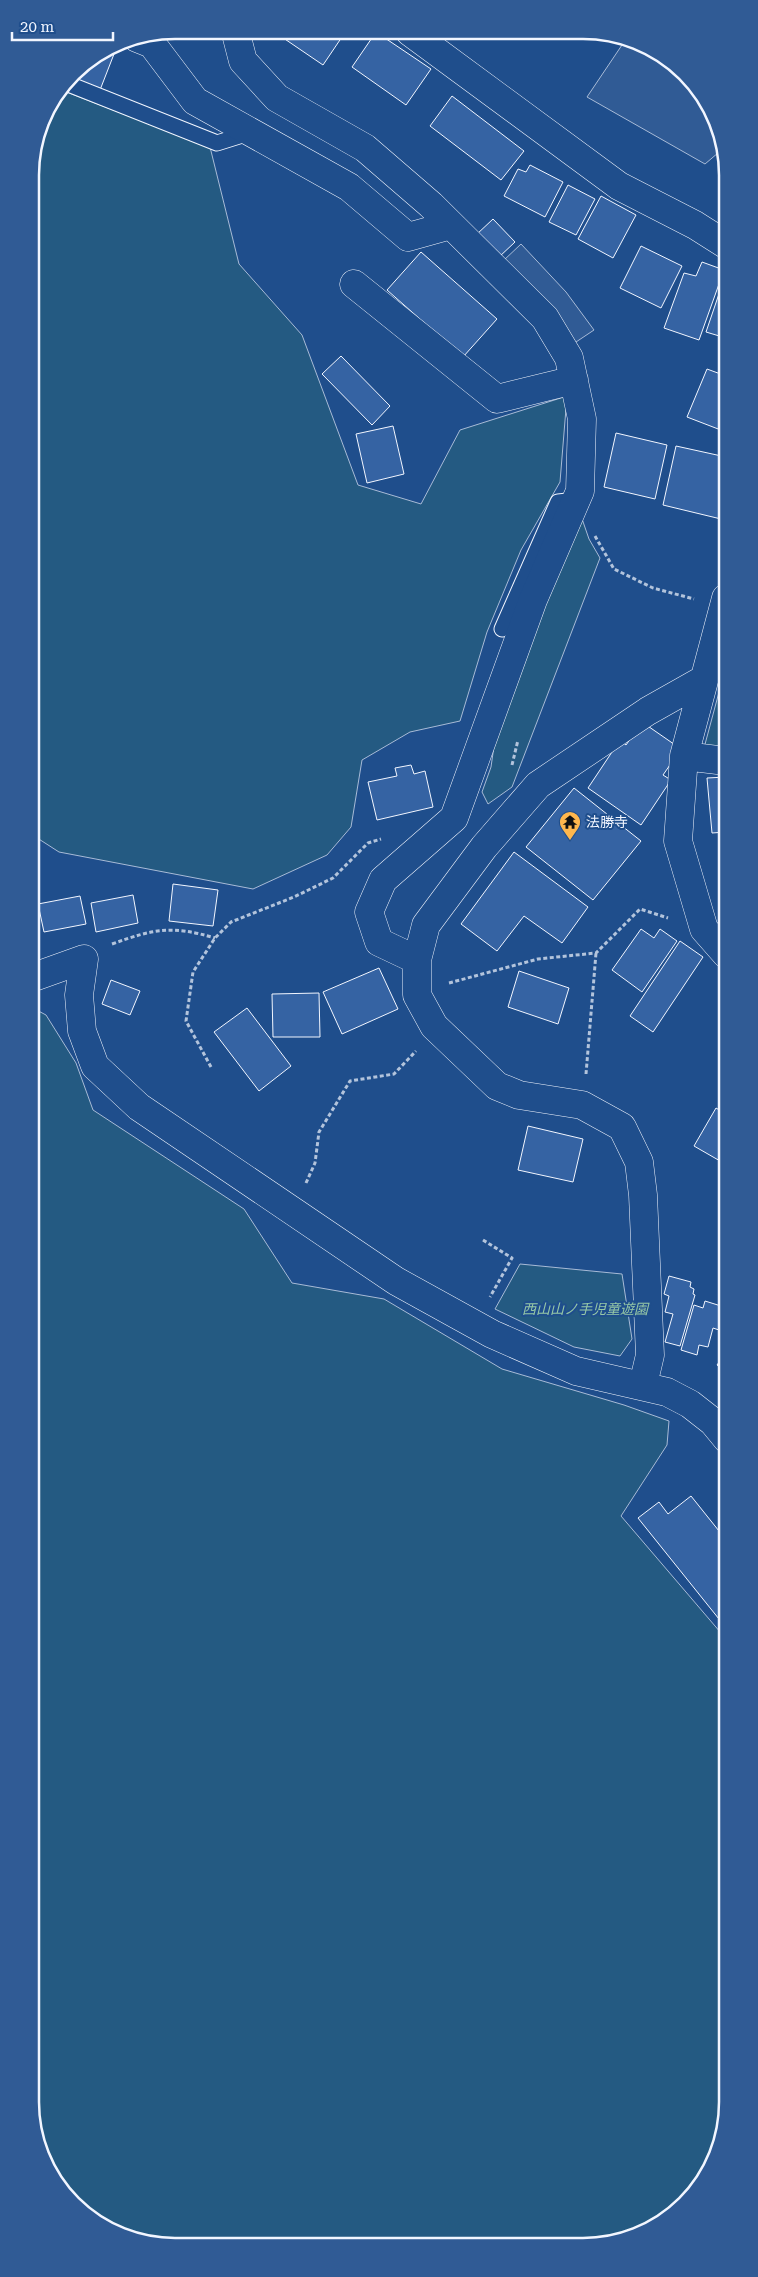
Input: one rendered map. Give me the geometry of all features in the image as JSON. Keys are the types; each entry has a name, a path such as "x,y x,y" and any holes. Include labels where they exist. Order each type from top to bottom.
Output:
{"street":[{"path":"237,39 243,61 277,98 365,148 451,225 545,318 569,358 582,419 578,495 533,600 454,818 383,880 368,912 379,942 417,960"},
{"path":"420,39 619,186 696,225 719,240"},
{"path":"146,42 152,44 195,101 349,187 408,236 451,225"},
{"path":"354,284 497,399 574,380"},
{"path":"719,622 684,756 678,841 704,929 719,946"},
{"path":"643,1385 650,1355 643,1195 639,1162 622,1127 582,1105 519,1095 497,1086 437,1029 417,995 417,960 426,925 484,847 538,784 648,711 703,680"},
{"path":"684,756 719,760"},
{"path":"39,975 84,959 79,995 82,1031 95,1066 139,1106 396,1281 475,1324 576,1371 667,1392 690,1404 713,1422 719,1429"}],"lane":[{"path":"73,86 217,143 252,132"},
{"path":"502,629 558,502 578,495"}],"path":[{"path":"578,495 593,533 614,569 653,588 705,602 719,601"},
{"path":"512,770 520,733"},
{"path":"211,1067 186,1021 192,972 215,938 231,922 294,897 333,878 368,843 385,837"},
{"path":"417,995 443,984 538,960 596,952 640,909 704,929"},
{"path":"84,959 107,945 149,931 186,929 215,938"},
{"path":"586,1076 596,952"},
{"path":"293,1212 315,1163 319,1132 350,1081 394,1074 437,1029"},
{"path":"475,1324 512,1258 483,1240"}],"green space":[{"path":"67,92 210,147 239,264 302,335 358,485 421,504 460,430 567,396 560,482 521,550 487,632 460,721 410,732 362,760 351,827 327,855 253,889 59,852 39,839 39,166 41,148 49,123"},
{"path":"580,513 589,539 600,558 512,787 488,804 482,792 491,767 495,739"},
{"path":"719,692 719,747 704,748"},
{"path":"39,1011 46,1015 76,1063 93,1110 244,1209 292,1283 384,1299 502,1369 624,1405 669,1421 667,1445 621,1516 719,1631 719,2111 717,2129 709,2154 691,2185 666,2210 635,2228 610,2236 583,2238 157,2237 131,2231 107,2220 92,2210 67,2185 57,2170 46,2146 41,2129 39,2111"},
{"name":"西山山ノ手児童遊園","path":"520,1264 622,1274 632,1339 620,1356 574,1347 495,1309"}],"shaded area":[{"path":"622,45 635,49 666,67 691,92 701,107 712,131 718,153 705,164 587,97"},
{"path":"521,244 566,292 594,330 573,344 503,261"}],"building":[{"path":"285,39 341,39 323,65"},
{"path":"371,39 386,39 431,69 406,105 352,67"},
{"path":"113,54 114,54 100,90 77,81 92,67"},
{"path":"452,96 524,151 501,180 430,126"},
{"path":"530,165 563,182 545,217 504,196 518,169 526,172"},
{"path":"568,185 595,199 576,235 549,222"},
{"path":"601,196 636,215 613,258 578,239"},
{"path":"493,219 515,242 498,258 476,235"},
{"path":"641,246 682,266 661,308 620,288"},
{"path":"421,252 497,319 463,357 387,290"},
{"path":"702,262 719,268 719,284 699,340 664,328 684,273 696,276"},
{"path":"719,294 719,336 706,332"},
{"path":"341,356 390,406 372,425 322,374"},
{"path":"707,369 719,373 719,429 687,417"},
{"path":"393,426 404,474 367,483 356,434"},
{"path":"616,433 667,445 655,499 604,487"},
{"path":"676,446 719,455 719,519 663,505"},
{"path":"642,722 681,749 663,775 671,780 641,825 588,788 620,740 626,745"},
{"path":"411,765 414,774 425,771 433,807 377,820 368,782 397,776 395,768"},
{"path":"719,777 719,832 712,833 707,778"},
{"name":"法勝寺","path":"574,788 641,841 593,900 526,847"},
{"path":"514,852 588,907 562,943 524,916 497,951 461,924"},
{"path":"173,884 218,890 213,926 169,921"},
{"path":"133,895 138,923 96,932 91,903"},
{"path":"80,896 86,924 44,932 39,904"},
{"path":"641,929 654,938 660,929 677,941 642,992 612,970"},
{"path":"680,941 703,957 653,1032 630,1016"},
{"path":"379,968 398,1009 342,1034 323,992"},
{"path":"519,971 569,988 558,1024 508,1007"},
{"path":"111,980 140,991 130,1015 102,1004"},
{"path":"319,993 320,1037 273,1037 272,994"},
{"path":"247,1008 291,1066 259,1091 214,1032"},
{"path":"716,1108 719,1110 719,1160 694,1146"},
{"path":"528,1126 583,1139 573,1182 518,1170"},
{"path":"669,1276 691,1282 690,1287 694,1289 693,1294 695,1295 680,1346 665,1342 673,1314 665,1312 669,1296 664,1294"},
{"path":"705,1301 719,1305 719,1330 713,1328 708,1347 699,1345 697,1355 681,1350 694,1305 703,1308"},
{"path":"691,1496 719,1531 719,1619 638,1518 659,1502 668,1514"}],"place":[{"name":"法勝寺","path":"570,841"}]}
